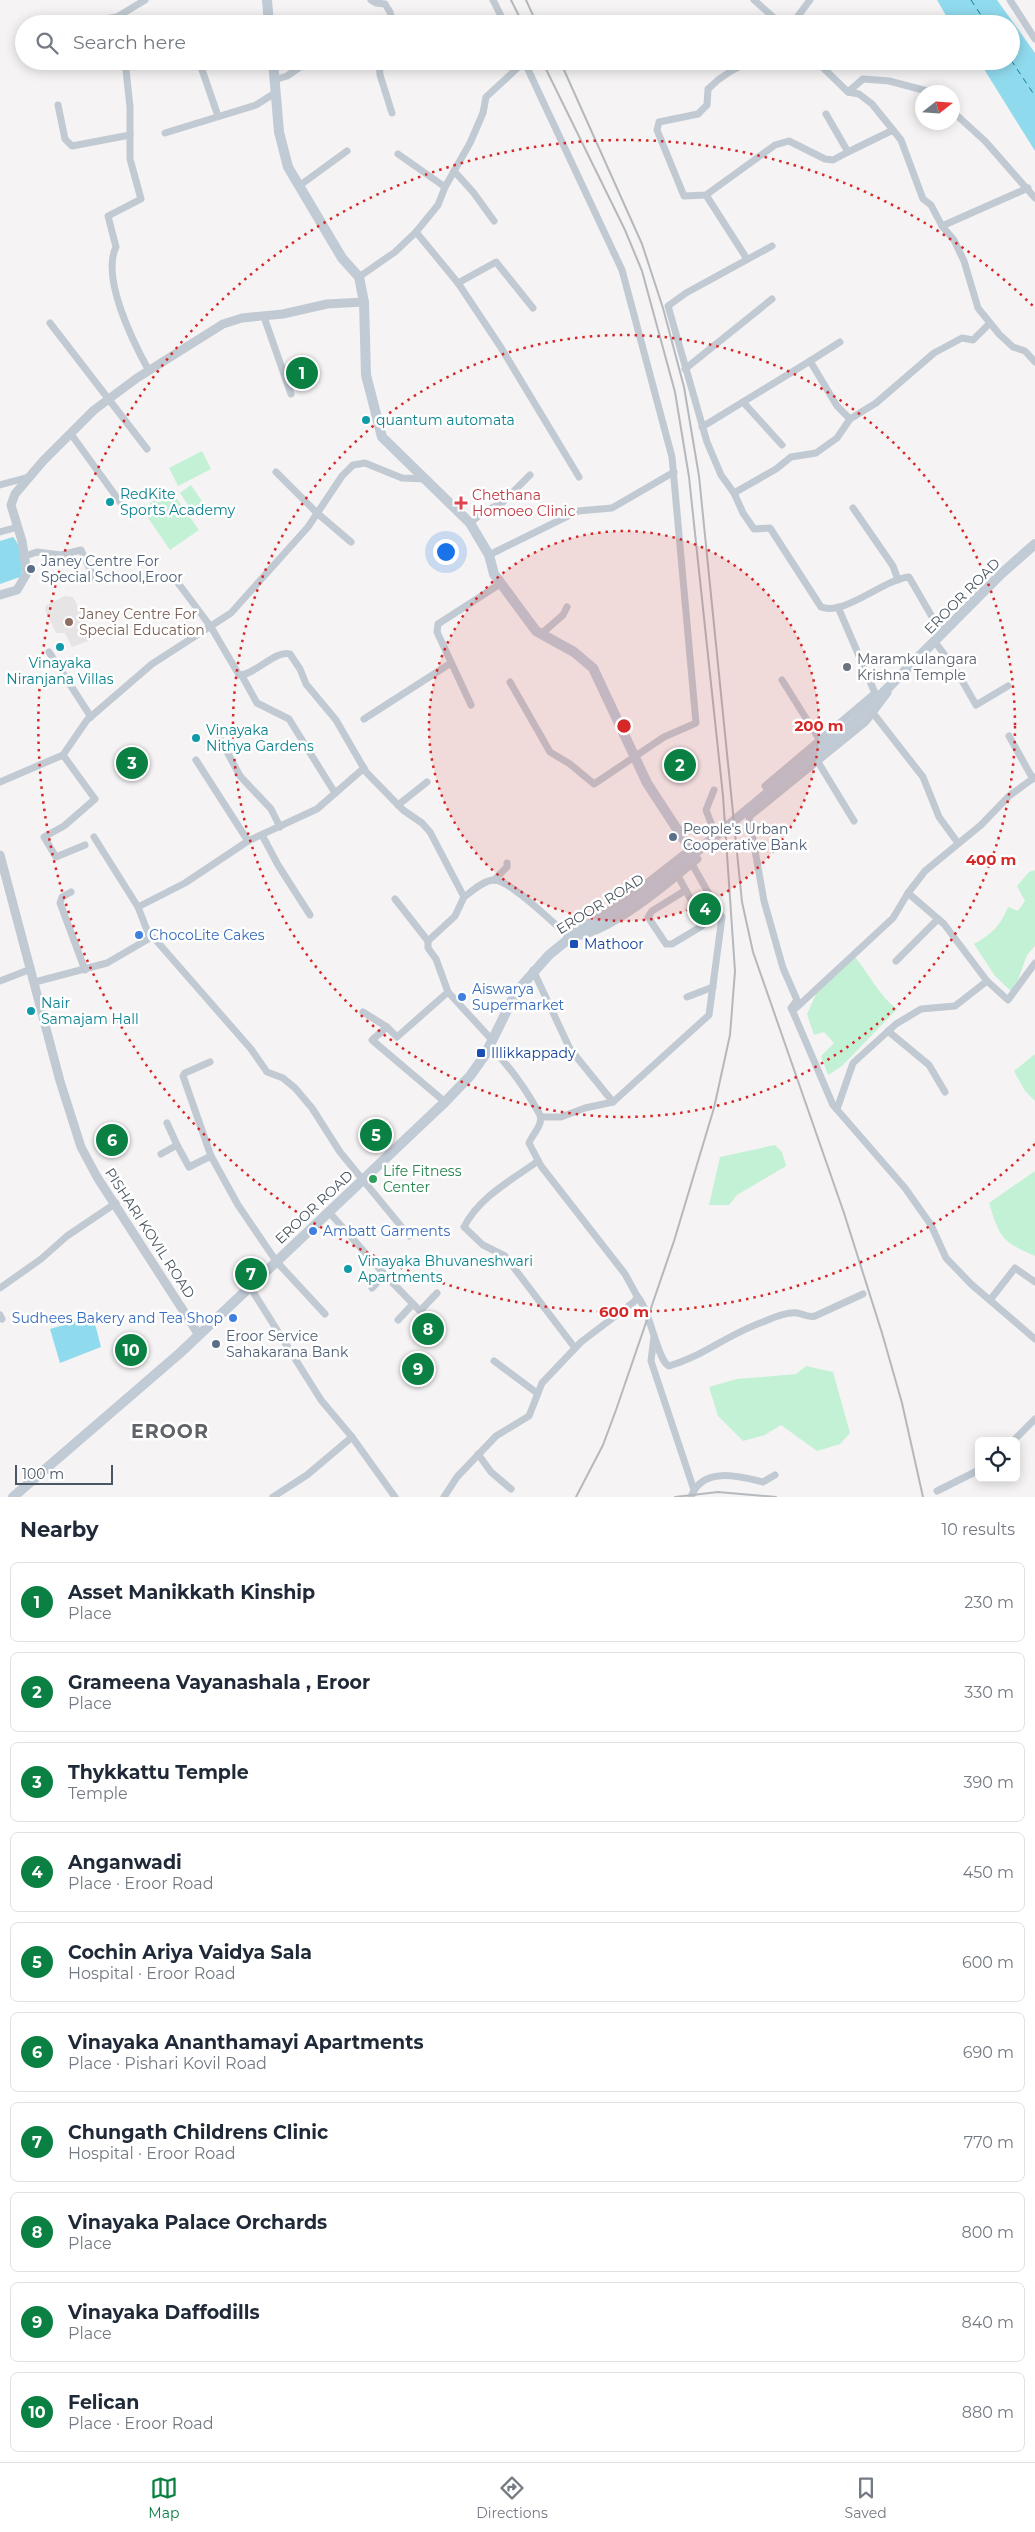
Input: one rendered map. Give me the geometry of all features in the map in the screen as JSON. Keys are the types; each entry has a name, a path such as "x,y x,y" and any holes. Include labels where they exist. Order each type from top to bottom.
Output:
{"main road":[{"path":"267,0 268,15"},
{"path":"273,70 283,154 299,186 342,258 359,277 364,302 366,375 382,436 470,523 489,554 494,574 525,618 541,634 574,652 594,668 648,784 690,849"},
{"name":"EROOR ROAD","path":"13,1497 199,1335 445,1102 470,1076 490,1043 516,992 533,970 570,938 638,900 855,721 894,684 1001,574 1035,544"}],"street":[{"path":"124,15 145,0"},
{"path":"371,0 376,3 385,4 391,15"},
{"path":"493,0 500,15"},
{"path":"754,0 771,15"},
{"path":"799,15 810,0"},
{"path":"1010,0 1020,15"},
{"path":"1020,16 1035,39"},
{"path":"126,70 130,107 130,159 141,199 108,216 116,247 111,256 122,316 149,370"},
{"path":"203,70 218,116"},
{"path":"274,80 287,76 296,70"},
{"path":"380,70 392,112"},
{"path":"359,277 388,258 416,232 438,205 444,187 478,126 486,97 515,70"},
{"path":"510,682 550,752 570,764 594,784 664,737 696,723 672,457 622,270 528,70"},
{"path":"730,70 716,80 708,89 707,105 698,114 659,122 657,130 684,196 706,195 775,145 789,141 825,159 833,160 893,130"},
{"path":"825,70 848,92 859,94 872,104 901,140 923,199 931,206 942,226 954,240 964,261 978,308 989,324 1013,347 1025,351 1035,362"},
{"path":"848,92 863,79 889,82 915,88"},
{"path":"165,133 256,105 276,93"},
{"path":"58,105 65,139 72,146 130,135"},
{"path":"826,114 848,152"},
{"path":"960,118 985,141 1035,198"},
{"path":"299,186 347,151"},
{"path":"398,154 444,187"},
{"path":"454,171 473,192 494,221"},
{"path":"942,226 1028,188"},
{"path":"706,195 748,259"},
{"path":"416,232 458,283 507,356 579,477"},
{"path":"772,246 686,293 668,306 702,427 721,475 734,493 743,513 754,529 770,528 821,608 838,607 898,580 909,577 938,638 976,705 1008,686"},
{"path":"458,283 496,262 533,308"},
{"path":"685,369 772,299"},
{"path":"0,595 17,590 27,573 18,526 11,505 15,494 71,434 108,400 149,370 223,324 242,318 264,317 327,304 364,302"},
{"path":"264,317 291,394"},
{"path":"50,323 146,449"},
{"path":"734,493 776,469 791,457 816,453 837,438 850,419 876,403 934,353 962,338 973,340 989,324"},
{"path":"702,427 840,342"},
{"path":"810,361 837,406 850,419"},
{"path":"743,402 782,445"},
{"path":"71,434 123,506"},
{"path":"0,782 63,755 91,717 152,664 231,613 258,586 318,514 342,476 353,465 366,463 402,478 426,479"},
{"path":"276,472 318,514 350,542"},
{"path":"489,554 578,511 612,508 674,472"},
{"path":"470,523 482,513 502,503 530,475"},
{"path":"0,485 30,477"},
{"path":"852,508 894,566 898,580"},
{"path":"0,532 18,526"},
{"path":"25,556 37,552 61,555 81,550 94,578"},
{"path":"178,583 211,627 257,703 289,720 335,793"},
{"path":"471,705 437,632 438,624 500,584"},
{"path":"541,634 563,615 567,607"},
{"path":"773,797 765,786 875,693 838,607"},
{"path":"49,652 91,717"},
{"path":"242,676 281,654 290,654 300,669 306,684 336,720 364,768 398,805 422,823 430,832 464,897"},
{"path":"364,719 451,663"},
{"path":"782,680 819,739"},
{"path":"894,684 873,713 818,762 749,817 764,900 783,968 797,1000 791,1008 792,1012 837,1109 910,1195 931,1225 946,1258 1035,1339"},
{"path":"873,713 923,776 939,817 958,843"},
{"path":"218,735 240,776 271,809 280,828"},
{"path":"792,1012 893,918 924,871 981,825 1009,796 1034,778 1009,736"},
{"path":"63,755 95,799 64,826 44,837 56,857 85,845"},
{"path":"196,760 248,840"},
{"path":"818,762 854,822"},
{"path":"138,907 185,883 248,840 280,828 317,809 364,768"},
{"path":"398,805 427,782"},
{"path":"714,790 706,810 716,836"},
{"path":"262,834 278,865 310,916"},
{"path":"94,837 138,907 150,938"},
{"path":"541,1117 561,1117 585,1108 604,1106 613,1102 710,1015 722,917 690,849 630,896 578,926 570,938"},
{"name":"PISHARI KOVIL ROAD","path":"0,855 32,969 60,1081 81,1147 97,1176 199,1335"},
{"path":"494,880 529,901 570,938 580,937 611,922 655,894 695,862"},
{"path":"428,941 455,916 464,897 494,880 507,867 507,863"},
{"path":"678,876 686,890 703,922 702,926 672,944 666,944 648,917 652,911 686,890"},
{"path":"72,892 62,898 60,904 85,970"},
{"path":"908,893 938,919 969,954 987,982 1008,1000 1035,963"},
{"path":"396,899 428,941 428,948 436,960 448,992 527,1089 541,1117 537,1131 529,1143 538,1161 625,1274 644,1306 665,1365 669,1366 693,1359 732,1334 766,1321 794,1313 808,1317 815,1316 863,1294"},
{"path":"896,961 938,919"},
{"path":"35,982 107,963 150,938 154,938 230,1024 268,1072 283,1078 295,1088 312,1108 340,1152 409,1236"},
{"path":"0,981 32,969"},
{"path":"533,970 570,1049 613,1102"},
{"path":"837,1109 853,1063 896,1024 921,1009 955,1006 987,982"},
{"path":"687,997 713,987"},
{"path":"364,1012 387,1027 398,1038 448,992"},
{"path":"387,1027 372,1040 445,1102"},
{"path":"888,1031 930,1065 945,1092"},
{"path":"210,1062 185,1073 183,1076 211,1156 238,1205 276,1261 325,1314"},
{"path":"167,1123 190,1167 211,1156"},
{"path":"161,1154 177,1145"},
{"path":"538,1161 484,1200 469,1216 464,1227 483,1245 505,1256 575,1348"},
{"path":"0,1288 41,1259 67,1236 116,1203"},
{"path":"328,1211 420,1311 437,1293"},
{"path":"990,1300 1015,1268 1035,1282"},
{"path":"372,1288 385,1275"},
{"path":"250,1287 322,1400 352,1437 395,1497"},
{"path":"446,1496 457,1477 496,1436 529,1416 542,1383 575,1348 635,1301 637,1296"},
{"path":"398,1320 413,1304"},
{"path":"655,1335 651,1361 692,1493"},
{"path":"494,1361 537,1393"},
{"path":"1017,1437 1035,1418"},
{"path":"273,1497 307,1475 352,1437"},
{"path":"478,1454 491,1472 511,1490"},
{"path":"937,1491 975,1472"},
{"path":"692,1493 704,1480 712,1477 739,1477 763,1482 775,1475"}],"shaded area":[{"name":"Janey Centre For Special Education","path":"65,596 73,597 93,636 91,640 72,647 65,633 56,633 45,610 46,605"}],"green space":[{"path":"202,451 211,469 178,486 169,468"},
{"path":"191,485 206,507 195,515 180,493"},
{"path":"170,489 199,530 170,550 142,509"},
{"path":"1035,870 1035,946 1027,955 1013,993 995,976 974,944 995,929 1008,907 1018,911 1025,901 1017,886 1029,872"},
{"path":"855,957 879,991 897,1009 842,1066 828,1075 821,1056 834,1043 824,1032 814,1035 807,1014 817,992"},
{"path":"1035,1054 1035,1101 1025,1091 1014,1071"},
{"path":"775,1145 782,1152 786,1166 737,1195 729,1205 709,1205 720,1157"},
{"path":"1035,1171 1035,1256 1008,1242 1003,1237 996,1224 989,1203"},
{"path":"806,1366 833,1372 850,1433 840,1444 817,1451 781,1425 765,1435 743,1441 718,1416 709,1387 737,1379 796,1374"}],"water":[{"path":"937,0 997,0 1008,15 946,15"},
{"path":"1020,32 1035,53 1035,151 985,70 1020,70"},
{"path":"13,537 19,546 22,556 22,572 20,577 0,584 0,541"},
{"path":"93,1316 101,1347 60,1363 50,1329"}],"ferry route":[{"path":"971,0 981,15"},
{"path":"1018,70 1035,96"}],"railway":[{"path":"511,0 518,15"},
{"path":"526,0 533,15"},
{"path":"546,70 625,230 642,271 675,392 689,477 723,796 735,971 730,1035 714,1108 674,1241 603,1445 576,1497"},
{"path":"564,70 642,244 663,308 684,387 699,476 742,902 753,952 844,1213 882,1333 902,1403 923,1497"},
{"path":"675,1497 718,1492 776,1497"}],"place":[{"name":"Asset Manikkath Kinship","path":"302,373"},
{"name":"quantum automata","path":"366,420"},
{"name":"RedKite Sports Academy","path":"110,502"},
{"name":"Chethana Homoeo Clinic","path":"461,503"},
{"name":"Janey Centre For Special School,Eroor","path":"31,569"},
{"name":"Janey Centre For Special Education","path":"69,622"},
{"name":"Vinayaka Niranjana Villas","path":"60,647"},
{"name":"Maramkulangara Krishna Temple","path":"847,667"},
{"name":"Vinayaka Nithya Gardens","path":"196,738"},
{"name":"Thykkattu Temple","path":"132,763"},
{"name":"Grameena Vayanashala , Eroor","path":"680,765"},
{"name":"People's Urban Cooperative Bank","path":"673,837"},
{"name":"Anganwadi","path":"705,909"},
{"name":"ChocoLite Cakes","path":"139,935"},
{"name":"Mathoor","path":"574,944"},
{"name":"Aiswarya Supermarket","path":"462,997"},
{"name":"Nair Samajam Hall","path":"31,1011"},
{"name":"Illikkappady","path":"481,1053"},
{"name":"Cochin Ariya Vaidya Sala","path":"376,1135"},
{"name":"Vinayaka Ananthamayi Apartments","path":"112,1140"},
{"name":"Life Fitness Center","path":"373,1179"},
{"name":"Ambatt Garments","path":"313,1231"},
{"name":"Vinayaka Bhuvaneshwari Apartments","path":"348,1269"},
{"name":"Chungath Childrens Clinic","path":"251,1274"},
{"name":"Sudhees Bakery and Tea Shop","path":"233,1318"},
{"name":"Vinayaka Palace Orchards","path":"428,1329"},
{"name":"Eroor Service Sahakarana Bank","path":"216,1344"},
{"name":"Felican","path":"131,1350"},
{"name":"Vinayaka Daffodills","path":"418,1369"}],"district":[{"name":"EROOR","path":"170,1431"}]}
